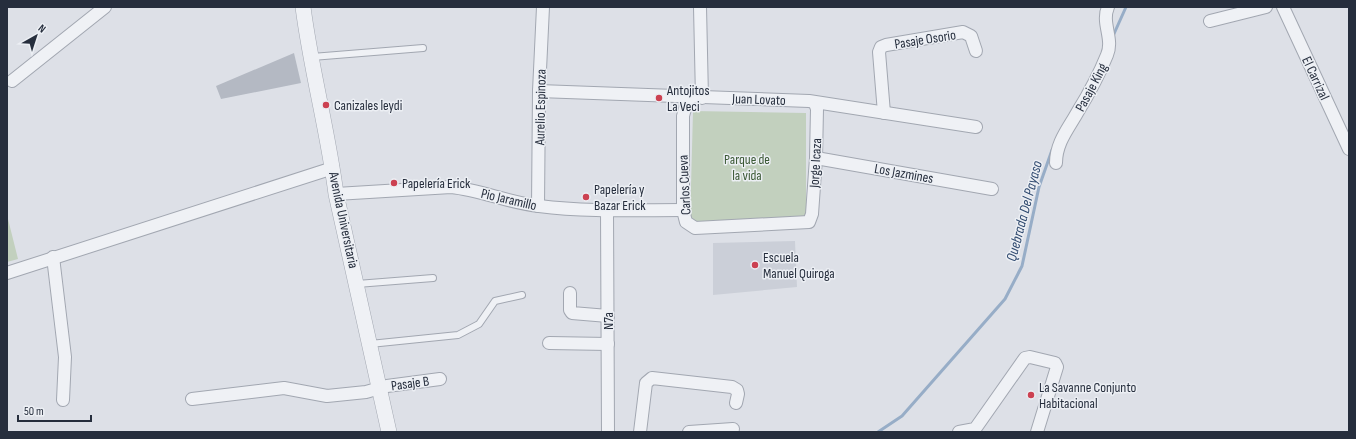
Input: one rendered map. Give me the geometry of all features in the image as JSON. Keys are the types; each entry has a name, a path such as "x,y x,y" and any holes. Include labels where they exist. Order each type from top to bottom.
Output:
{"street":[{"path":"12,82 105,7"},
{"name":"Avenida Universitaria","path":"303,7 310,57 333,168 336,194 380,388 388,432"},
{"name":"Aurelio Espinoza","path":"538,206 539,91 543,7"},
{"path":"696,98 700,7"},
{"name":"Pasaje King","path":"1056,163 1058,145 1086,98 1108,54 1109,38 1105,19 1108,7"},
{"path":"1210,21 1266,7"},
{"name":"El Carrizal","path":"1283,7 1349,149"},
{"name":"Pasaje Osorio","path":"884,112 879,52 881,47 963,32 971,36 976,51"},
{"name":"Juan Lovato","path":"539,91 809,101 976,127"},
{"name":"Carlos Cueva","path":"696,98 686,105 683,116 683,210 686,222 694,228 809,222"},
{"name":"Jorge Icaza","path":"809,222 812,214 816,158 817,109 815,103"},
{"name":"Los Jazmines","path":"816,158 992,189"},
{"path":"7,273 333,168"},
{"name":"Pio Jaramillo","path":"336,194 451,188 464,189 538,206 607,210 683,210"},
{"name":"N7a","path":"607,210 608,432"},
{"path":"53,257 65,357 62,400"},
{"path":"570,293 570,310 572,313 608,316"},
{"path":"550,343 608,344"},
{"path":"959,432 974,429 1025,358 1030,357 1055,363 1057,366 1039,432"},
{"path":"640,432 646,383 652,378 732,387 737,390 738,394 736,403"},
{"name":"Pasaje B","path":"192,399 284,388 321,396 366,392 380,388 440,379"},
{"path":"689,432 733,429"}],"lane":[{"path":"310,57 423,48"},
{"path":"357,284 433,278"},
{"path":"370,344 458,336 478,324 495,301 522,295"}],"shaded area":[{"name":"Escuela Manuel Quiroga","path":"795,241 797,287 713,295 713,243"}],"green space":[{"name":"Parque de la vida","path":"693,111 806,113 806,220 690,224"},
{"path":"7,215 18,259 7,262"}],"building":[{"path":"294,53 301,83 221,99 216,86"}],"waterway":[{"name":"Quebrada Del Payaso","path":"1113,36 1126,7"},
{"name":"Quebrada Del Payaso","path":"878,432 902,416 1005,299 1022,266 1039,187 1052,150"}],"place":[{"name":"Antojitos La Veci","path":"659,98"},
{"name":"Canizales leydi","path":"326,105"},
{"name":"Papelería Erick","path":"394,183"},
{"name":"Papelería y Bazar Erick","path":"586,197"},
{"name":"Escuela Manuel Quiroga","path":"755,265"},
{"name":"La Savanne Conjunto Habitacional","path":"1031,395"}]}
